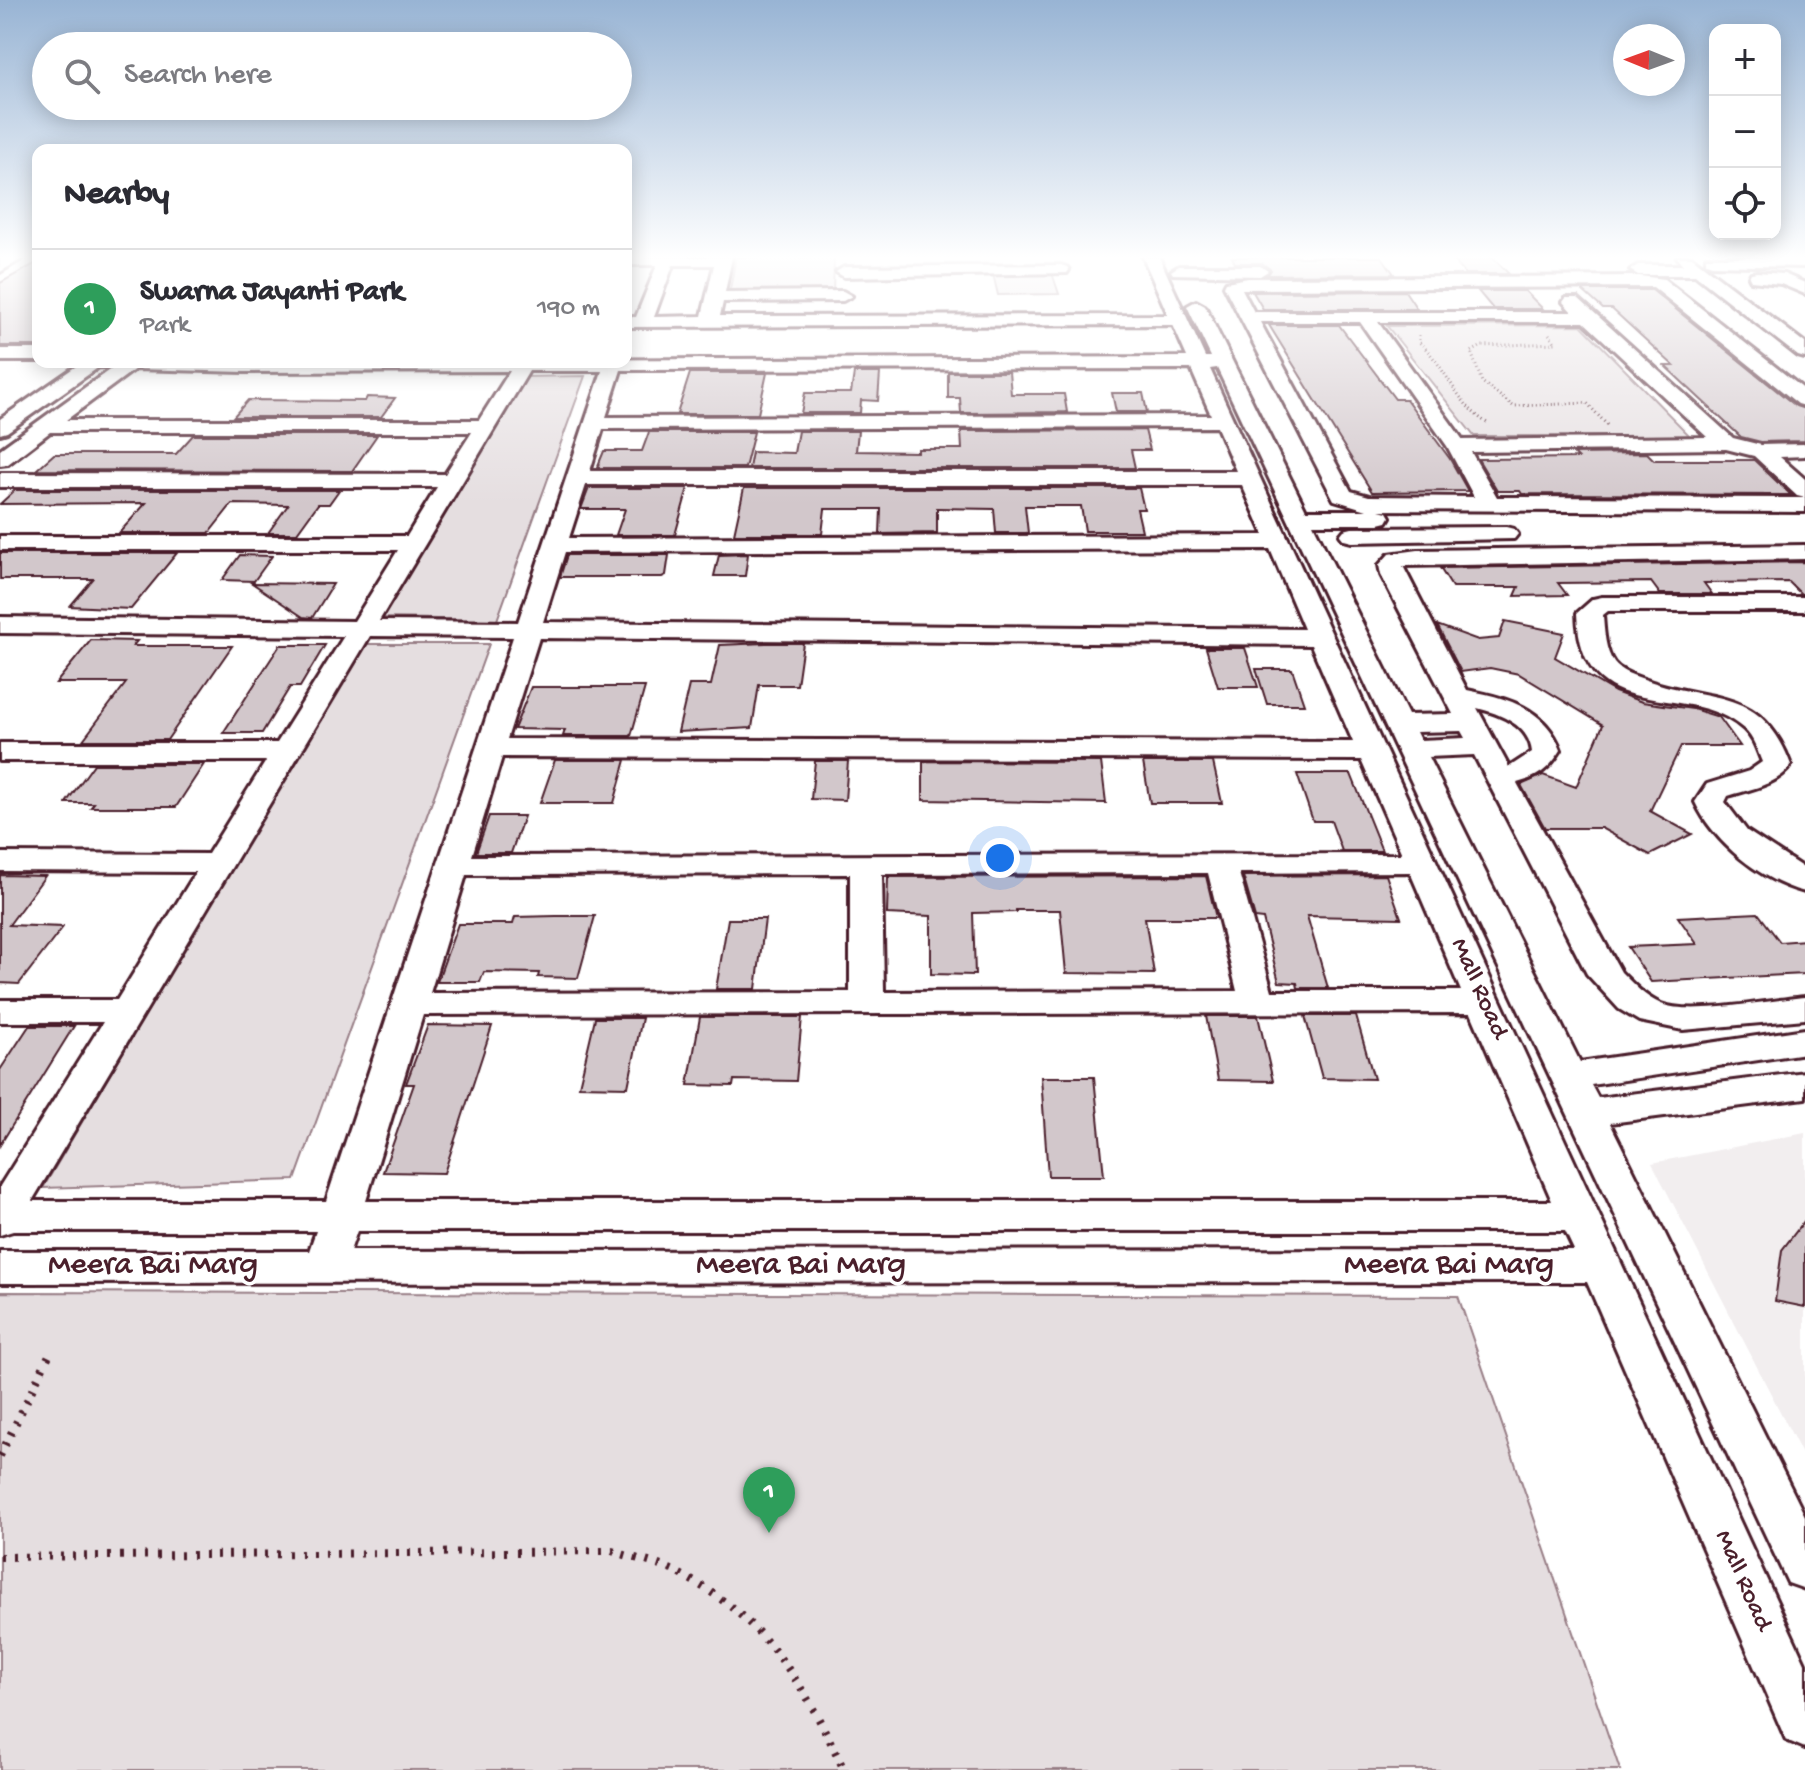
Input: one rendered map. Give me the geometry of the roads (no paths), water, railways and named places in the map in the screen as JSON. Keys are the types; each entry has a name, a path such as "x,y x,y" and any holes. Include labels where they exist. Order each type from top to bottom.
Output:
{"street":[{"path":"686,340 705,346 1209,358"},
{"path":"705,346 706,340"},
{"path":"632,358 740,340"},
{"name":"Mall Road","path":"1194,340 1209,358 1224,421 1250,478 1294,531 1320,637 1805,1722"},
{"name":"Mall Road","path":"1201,340 1294,531 1404,737 1805,1567"},
{"path":"1260,340 1342,495 1367,503 1805,505"},
{"path":"1381,340 1457,446 1489,503"},
{"path":"1613,340 1726,443"},
{"path":"1729,340 1805,400"},
{"path":"1748,355 1804,348"},
{"path":"0,355 32,355"},
{"path":"0,361 32,361"},
{"path":"4,422 85,368"},
{"path":"0,459 124,368"},
{"path":"1,1217 521,368"},
{"path":"325,1266 594,423 616,368"},
{"path":"594,423 1224,421"},
{"path":"46,426 485,426"},
{"path":"1457,446 1726,443 1761,451 1805,450"},
{"path":"1761,451 1805,491"},
{"path":"577,478 1250,478"},
{"path":"0,480 452,481"},
{"path":"555,545 1294,531 1805,516"},
{"path":"1294,531 1805,533"},
{"path":"0,543 413,543"},
{"path":"1805,552 1397,559 1391,565 1393,575 1604,974 1623,995 1654,1014 1691,1017 1805,1008"},
{"path":"1805,604 1602,604 1590,613 1600,663 1610,674 1649,692 1715,702 1740,713 1761,731 1774,752 1777,765 1759,777 1717,790 1710,802 1714,815 1724,829 1805,882"},
{"path":"0,625 1320,637"},
{"path":"1457,696 1486,701 1511,710 1531,722 1544,736 1547,750 1540,763 1524,773 1500,778"},
{"path":"1404,737 1477,734"},
{"path":"490,748 1372,751"},
{"path":"0,752 286,752"},
{"path":"0,862 218,863"},
{"path":"453,866 1422,863"},
{"path":"1221,864 1257,1002"},
{"path":"866,865 867,1003"},
{"path":"409,1004 1484,1002"},
{"path":"0,1011 128,1011"},
{"path":"1568,1076 1805,1041"},
{"path":"1586,1113 1805,1085"},
{"name":"Meera Bai Marg","path":"1,1217 1579,1216"},
{"name":"Meera Bai Marg","path":"0,1267 1602,1266"}],"place":[{"name":"Swarna Jayanti Park","path":"769,1533"}]}
